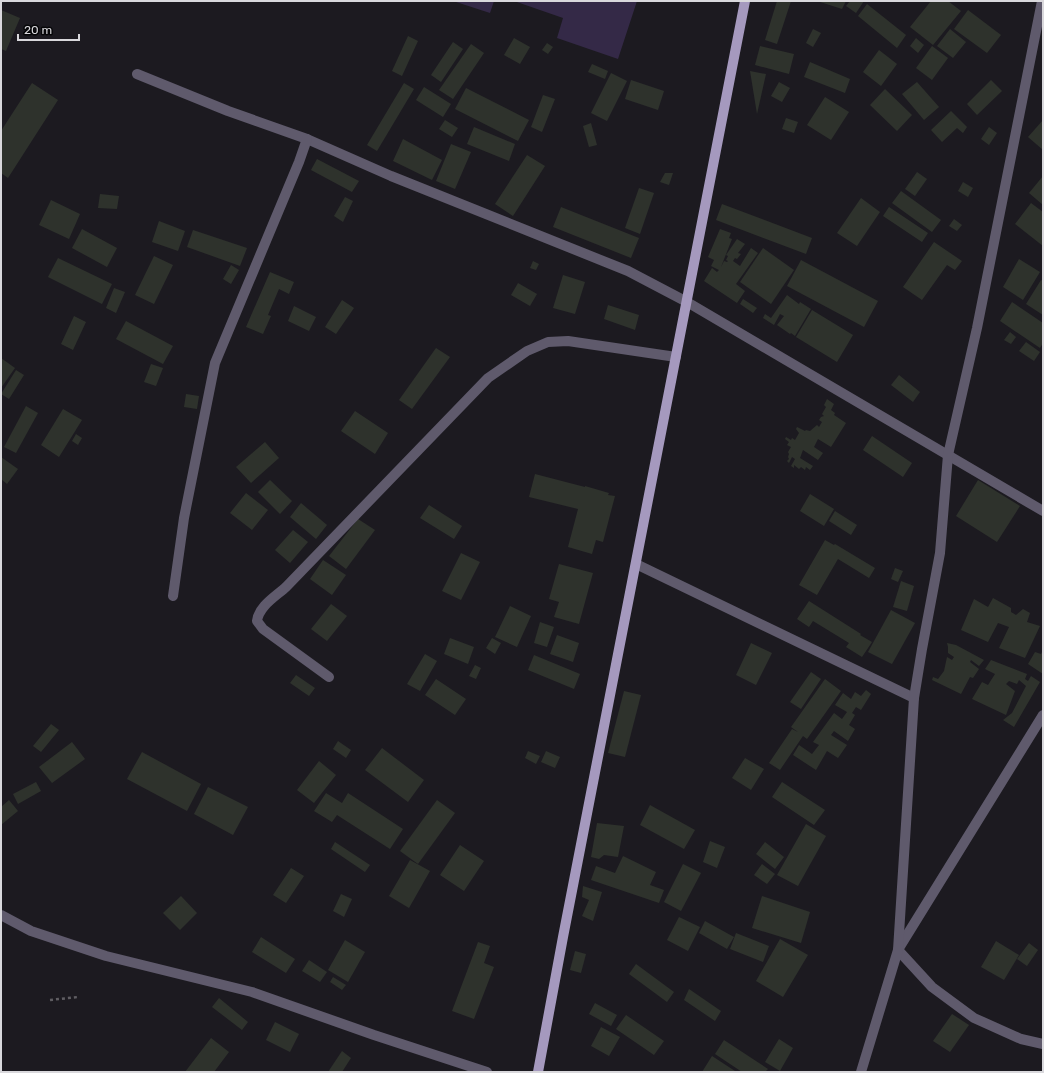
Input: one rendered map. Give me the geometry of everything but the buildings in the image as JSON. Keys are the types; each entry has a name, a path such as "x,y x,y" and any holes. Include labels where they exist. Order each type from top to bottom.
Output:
{"main road":[{"path":"538,1072 564,929 745,1"}],"street":[{"path":"862,1072 898,950 914,698 940,553 948,455 977,328 1042,1"},
{"path":"137,74 228,111 307,139 391,176 628,271 687,302 1043,511"},
{"path":"173,596 184,518 215,363 299,162 307,139"},
{"path":"329,677 263,629 257,621 258,614 262,608 286,587 488,378 527,350 548,342 568,341 676,356"},
{"path":"636,564 914,698"},
{"path":"898,950 1043,715"},
{"path":"1,915 31,931 106,956 252,992 374,1035 487,1072"},
{"path":"898,950 932,987 974,1018 1021,1039 1043,1044"}],"path":[{"path":"50,1000 78,997"}],"shaded area":[{"path":"453,1 494,1 490,13"},
{"path":"514,1 637,1 618,59 557,38 563,18"}]}
